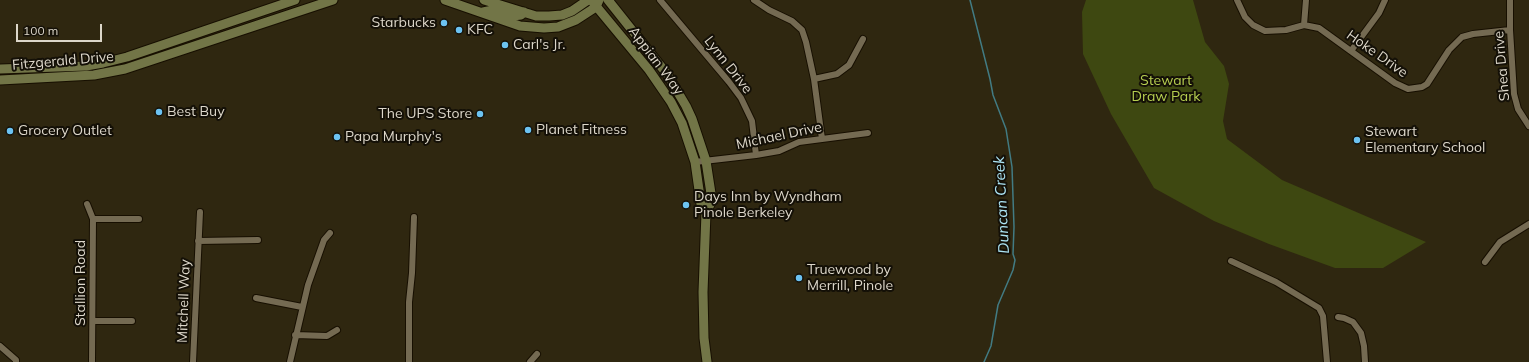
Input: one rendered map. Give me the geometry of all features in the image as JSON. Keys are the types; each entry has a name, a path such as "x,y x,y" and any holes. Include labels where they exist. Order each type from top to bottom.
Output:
{"main road":[{"name":"Fitzgerald Drive","path":"0,70 86,66 103,63 126,57 295,0"},
{"name":"Fitzgerald Drive","path":"0,80 94,75 125,69 333,0"},
{"path":"447,1 458,0 484,5 486,1 536,16 562,15 572,11 588,0"},
{"name":"Appian Way","path":"608,0 667,74 692,119 706,161 712,200 706,213 703,299 707,362"},
{"path":"447,1 520,26 552,28 576,20 595,2"},
{"name":"Appian Way","path":"595,2 661,85 682,123 695,162 701,204 706,213"},
{"path":"482,12 493,10 513,16 521,16 524,12"}],"street":[{"name":"Lynn Drive","path":"660,0 741,98 752,121 756,155"},
{"path":"754,0 769,10 792,21 802,30 814,79 822,138"},
{"path":"1237,0 1245,17 1253,25 1265,31 1286,30 1304,25 1306,0"},
{"path":"1351,51 1379,13 1385,0"},
{"name":"Shea Drive","path":"1510,0 1510,30 1514,94 1518,109 1529,126"},
{"name":"Hoke Drive","path":"1304,25 1319,28 1395,83 1403,88 1414,89 1422,88 1427,84 1449,50 1462,37 1473,34 1510,30"},
{"path":"814,79 836,74 849,65 863,38"},
{"name":"Michael Drive","path":"695,162 756,155 779,151 799,142 868,133"},
{"name":"Stallion Road","path":"88,204 93,218 92,362"},
{"name":"Mitchell Way","path":"193,362 200,212"},
{"path":"409,362 414,217"},
{"path":"93,218 139,218"},
{"path":"1485,262 1500,242 1529,224"},
{"path":"290,362 295,335 308,285 324,240 330,233"},
{"name":"Mitchell Way","path":"198,241 258,240"},
{"path":"1231,261 1276,282 1319,308 1323,316 1327,362"},
{"path":"256,298 302,307"},
{"path":"1338,317 1353,322 1361,333 1365,362"},
{"path":"93,320 132,321"},
{"path":"295,335 327,336 337,330"},
{"path":"0,346 16,360 16,362"},
{"path":"530,362 537,354"}],"green space":[{"name":"Stewart Draw Park","path":"1086,0 1193,0 1205,42 1224,66 1229,84 1223,121 1227,139 1282,180 1426,242 1383,268 1335,268 1269,244 1214,221 1154,188 1111,114 1083,54 1082,12"}],"waterway":[{"name":"Duncan Creek","path":"970,0 993,95 1006,129 1012,167 1014,227 1013,254 1015,260 1013,270 998,305 991,346 984,362"}],"place":[{"name":"Starbucks","path":"444,23"},
{"name":"KFC","path":"459,30"},
{"name":"Carl's Jr.","path":"505,45"},
{"name":"Best Buy","path":"159,112"},
{"name":"The UPS Store","path":"480,114"},
{"name":"Planet Fitness","path":"528,130"},
{"name":"Grocery Outlet","path":"10,131"},
{"name":"Papa Murphy's","path":"337,137"},
{"name":"Stewart Elementary School","path":"1357,140"},
{"name":"Days Inn by Wyndham Pinole Berkeley","path":"686,205"},
{"name":"Truewood by Merrill, Pinole","path":"799,278"}]}
